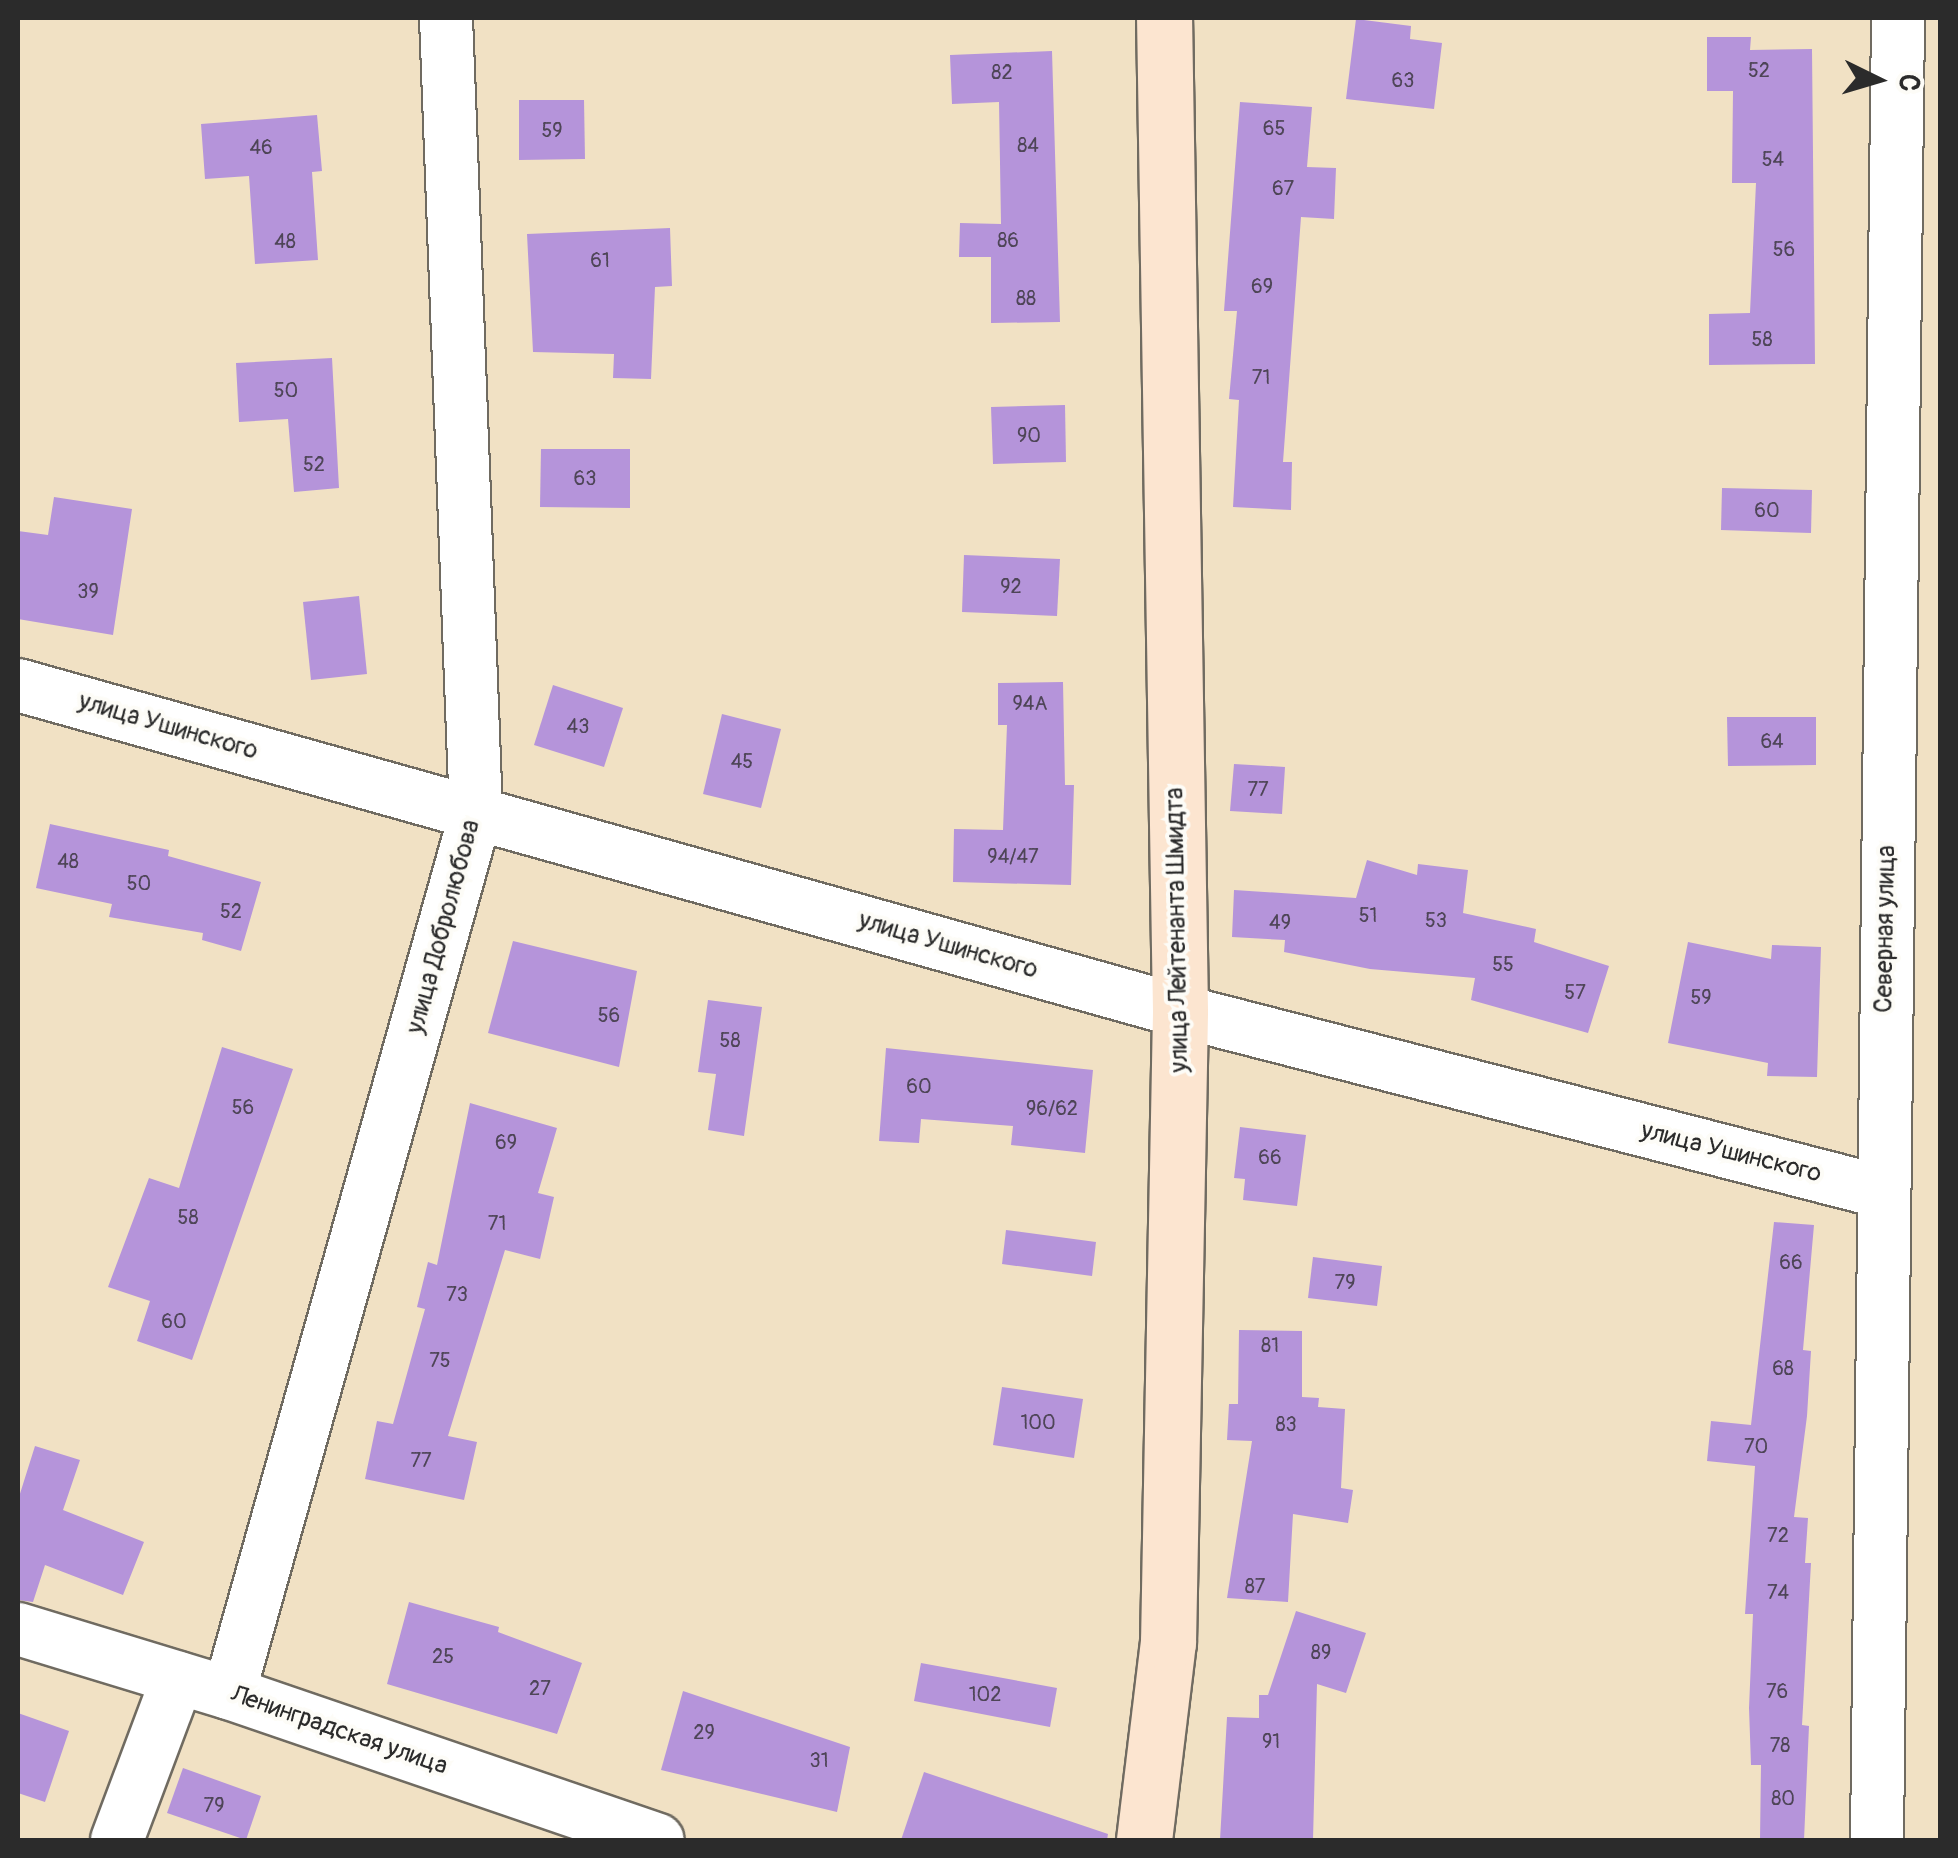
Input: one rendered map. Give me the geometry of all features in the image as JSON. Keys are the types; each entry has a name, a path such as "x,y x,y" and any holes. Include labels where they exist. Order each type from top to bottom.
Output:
{"main road":[{"name":"улица Лейтенанта Шмидта","path":"1144,1840 1168,1643 1180,1011 1164,18"}],"street":[{"name":"улица Добролюбова","path":"229,1693 476,813 446,18"},
{"name":"Северная улица","path":"1876,1840 1898,18"},
{"name":"улица Ушинского","path":"18,686 1180,1011 1883,1192"},
{"name":"Ленинградская улица","path":"18,1629 229,1693 643,1838"},
{"path":"117,1840 178,1678"}],"building":[{"path":"1356,19 1411,26 1410,39 1442,43 1434,109 1346,99"},
{"path":"1707,37 1751,37 1750,50 1812,49 1815,364 1709,365 1709,314 1750,313 1756,183 1732,183 1733,91 1707,91"},
{"path":"1052,51 1060,322 991,323 991,257 959,257 960,223 1001,224 999,102 952,104 950,55"},
{"path":"519,100 584,100 585,159 519,160"},
{"path":"1240,102 1312,107 1307,167 1336,168 1334,219 1301,217 1283,462 1292,462 1291,510 1233,507 1239,400 1229,399 1237,311 1224,311"},
{"path":"317,115 322,171 312,172 318,260 255,264 249,176 205,179 201,124"},
{"path":"670,228 672,286 655,287 651,379 613,378 614,354 533,352 527,234"},
{"path":"332,358 339,488 294,492 288,419 239,422 236,363"},
{"path":"1065,405 1066,462 993,464 991,407"},
{"path":"541,449 630,449 630,508 540,507"},
{"path":"1722,488 1812,490 1811,533 1721,530"},
{"path":"54,497 132,509 113,635 18,619 18,531 48,535"},
{"path":"964,555 1060,559 1057,616 962,612"},
{"path":"359,596 367,674 311,680 303,602"},
{"path":"1063,682 1065,785 1074,785 1071,885 953,882 954,829 1003,830 1007,725 998,725 998,683"},
{"path":"553,685 623,708 604,767 534,745"},
{"path":"722,714 781,729 761,808 703,794"},
{"path":"1727,717 1816,717 1816,765 1728,766"},
{"path":"1234,764 1285,767 1282,814 1230,811"},
{"path":"50,824 169,850 168,856 261,882 241,951 202,940 203,933 109,917 112,904 36,888"},
{"path":"1367,860 1417,875 1418,864 1468,870 1463,913 1536,929 1534,942 1609,966 1588,1033 1471,1000 1475,978 1370,969 1284,952 1285,940 1232,937 1234,890 1356,898"},
{"path":"513,941 637,971 619,1067 488,1033"},
{"path":"1688,942 1771,959 1772,945 1821,947 1817,1077 1767,1076 1768,1063 1668,1043"},
{"path":"708,1000 762,1007 744,1136 708,1130 716,1074 698,1072"},
{"path":"222,1047 293,1069 192,1360 137,1341 150,1301 108,1287 149,1178 179,1188"},
{"path":"886,1048 1093,1070 1085,1153 1011,1145 1013,1126 921,1119 919,1143 879,1141"},
{"path":"470,1103 557,1128 538,1193 554,1197 540,1259 505,1250 448,1436 477,1442 464,1500 365,1479 377,1421 393,1424 425,1309 417,1307 428,1262 437,1265"},
{"path":"1240,1127 1306,1135 1297,1206 1243,1200 1245,1179 1234,1178"},
{"path":"1774,1222 1814,1225 1803,1350 1811,1351 1807,1416 1794,1517 1808,1518 1805,1563 1811,1563 1802,1725 1809,1726 1804,1840 1760,1840 1761,1765 1751,1765 1749,1708 1753,1614 1745,1614 1755,1466 1707,1461 1711,1421 1751,1425"},
{"path":"1006,1230 1096,1242 1092,1276 1002,1264"},
{"path":"1313,1257 1382,1266 1377,1306 1308,1298"},
{"path":"1239,1330 1302,1331 1302,1397 1319,1398 1318,1407 1345,1409 1341,1488 1353,1490 1348,1523 1293,1514 1288,1602 1227,1598 1252,1441 1227,1440 1229,1404 1238,1404"},
{"path":"1002,1387 1083,1399 1074,1458 993,1445"},
{"path":"35,1446 80,1460 63,1510 144,1542 123,1595 45,1565 33,1602 18,1600 18,1500"},
{"path":"409,1602 499,1627 498,1632 582,1663 557,1734 387,1684"},
{"path":"1296,1611 1366,1633 1346,1693 1317,1684 1313,1840 1220,1840 1227,1717 1259,1718 1259,1695 1268,1695"},
{"path":"921,1663 1057,1688 1050,1727 914,1701"},
{"path":"683,1691 850,1747 837,1812 661,1770"},
{"path":"18,1713 69,1731 45,1802 18,1793"},
{"path":"183,1768 261,1796 246,1840 167,1813"},
{"path":"924,1772 1108,1834 1107,1840 901,1840"}]}
